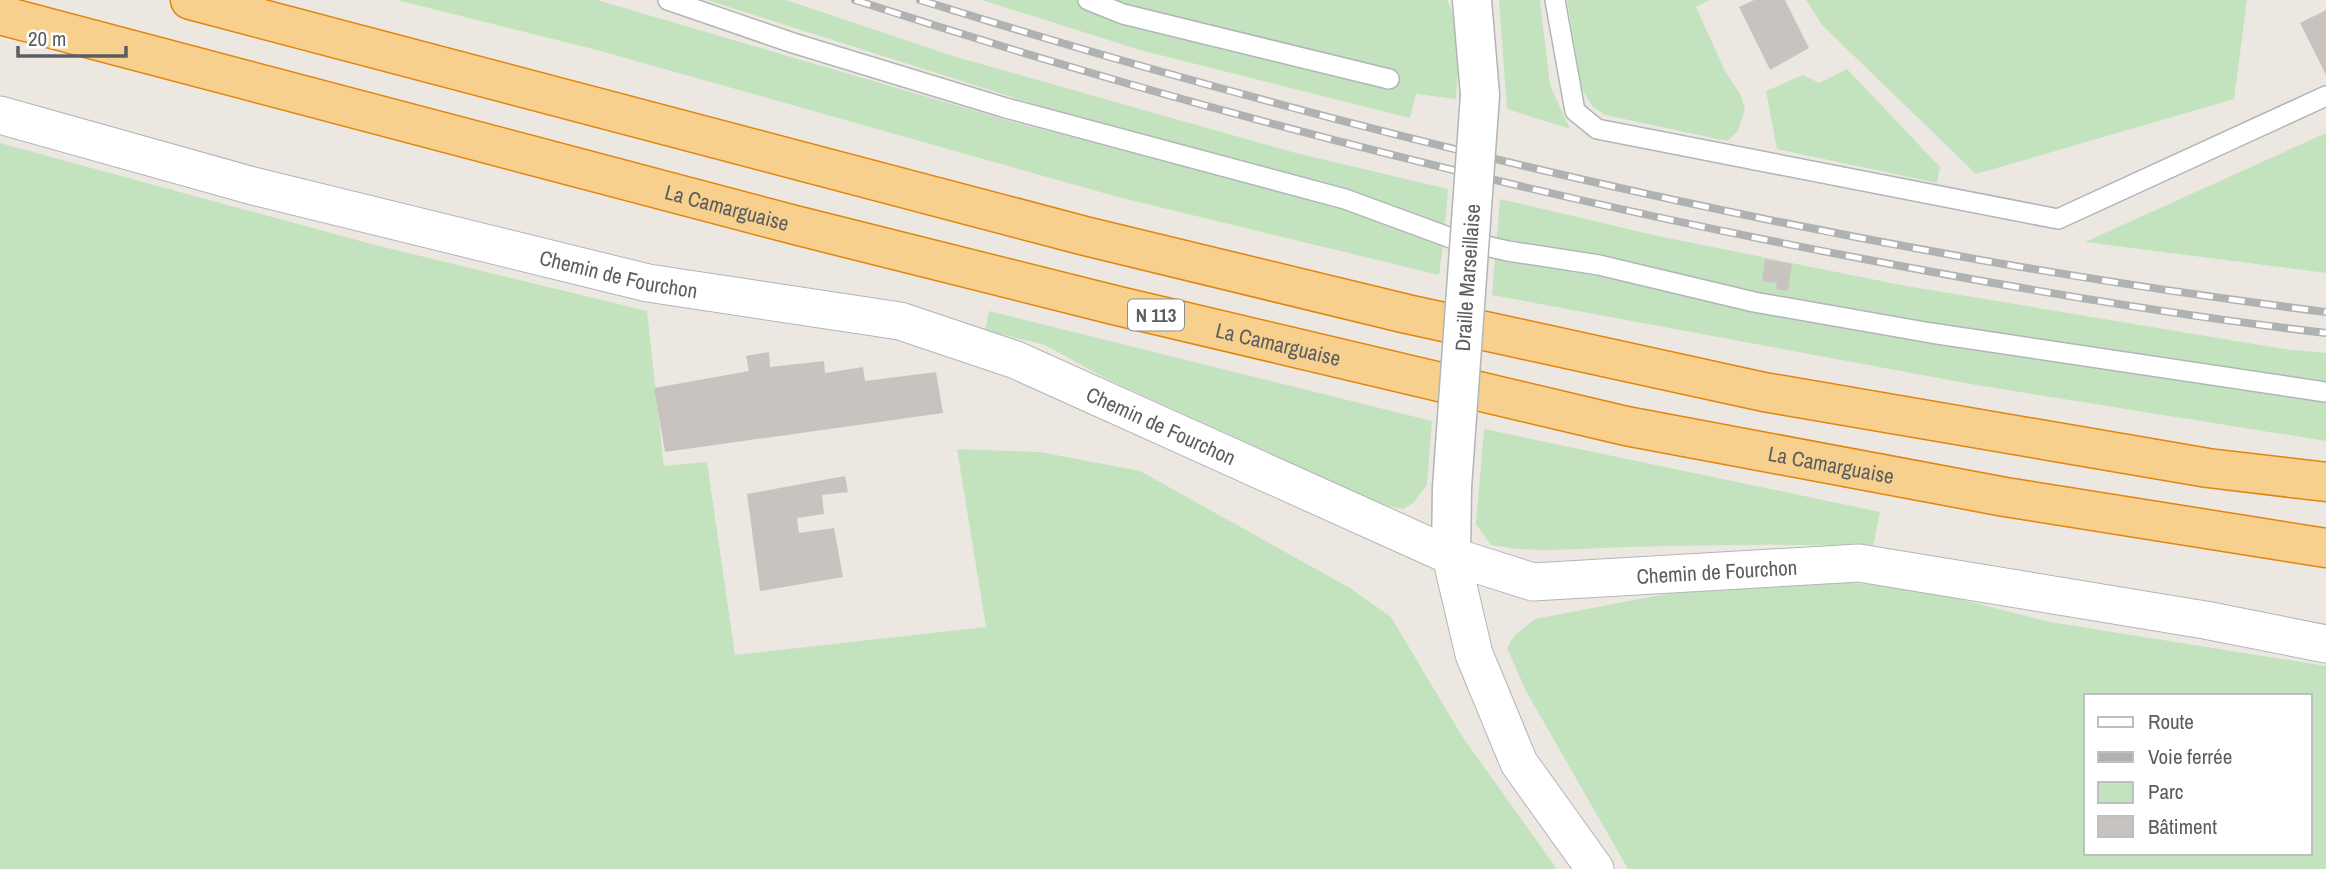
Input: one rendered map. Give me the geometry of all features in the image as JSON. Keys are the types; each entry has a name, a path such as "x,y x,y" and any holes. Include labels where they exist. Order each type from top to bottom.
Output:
{"highway":[{"path":"190,0 1085,236 1407,314 1764,392 2208,468 2326,482"},
{"name":"La Camarguaise","path":"0,15 791,224 1127,308 1626,426 2005,497 2326,548"}],"street":[{"name":"Draille Marseillaise","path":"1451,556 1452,486 1480,95 1472,0"},
{"name":"Chemin de Fourchon","path":"0,115 253,186 648,282 900,321 1016,360 1451,556 1533,582 1859,563 2205,620 2326,644"},
{"path":"1451,556 1474,654 1520,763 1595,869"}],"lane":[{"path":"668,0 793,43 1006,108 1345,199 1451,238 1508,251 1599,265 1754,302 1972,339 2326,392"},
{"path":"1088,0 1123,13 1389,79"},
{"path":"1555,0 1575,111 1597,129 2058,219 2326,96"}],"green space":[{"path":"397,0 597,0 1013,122 1333,205 1443,245 1439,275 1118,197 597,50"},
{"path":"707,0 786,0 953,56 1296,153 1448,189 1445,225 1368,198 1103,126"},
{"path":"982,0 1447,0 1457,36 1456,99 1416,94 1410,118 1140,50"},
{"path":"1499,0 1540,0 1550,85 1570,129 1507,109"},
{"path":"1567,0 1709,0 1696,7 1725,71 1740,94 1745,109 1738,131 1727,141 1605,115 1593,107 1582,89"},
{"path":"1806,0 2247,0 2234,99 1976,174 1822,25"},
{"path":"1847,69 1940,167 1937,183 1777,149 1766,91 1803,75 1819,83"},
{"path":"2326,133 2326,273 2085,242"},
{"path":"0,143 375,245 647,311 664,466 707,462 735,655 986,627 957,449 1040,452 1140,471 1350,588 1391,617 1462,736 1557,869 0,869"},
{"path":"1500,199 1658,236 1906,286 2284,349 2326,353 2326,441 1976,385 1492,295"},
{"path":"989,311 1432,421 1427,485 1413,503 1403,509 1383,505 1105,378 1045,345 985,330"},
{"path":"1484,429 1880,512 1873,547 1750,545 1541,550 1491,545 1476,524"},
{"path":"1802,579 1916,588 2050,622 2326,666 2326,869 1628,869 1526,691 1507,648 1514,636 1535,619 1660,595"}],"building":[{"path":"1754,0 1785,0 1809,48 1770,70 1739,7"},
{"path":"2326,10 2326,75 2300,23"},
{"path":"1765,259 1792,264 1788,291 1776,289 1777,283 1762,281"},
{"path":"769,352 770,367 824,361 825,373 863,367 865,381 936,372 943,413 665,452 654,388 749,371 746,356"},
{"path":"845,476 848,492 822,495 824,514 797,518 799,533 834,528 843,577 760,591 747,494"}],"railway":[{"path":"855,0 980,40 1231,113 1485,178 1612,207 1740,235 1983,281 2154,310 2326,333"},
{"path":"920,0 1266,101 1616,187 1792,225 1969,258 2326,312"}]}
